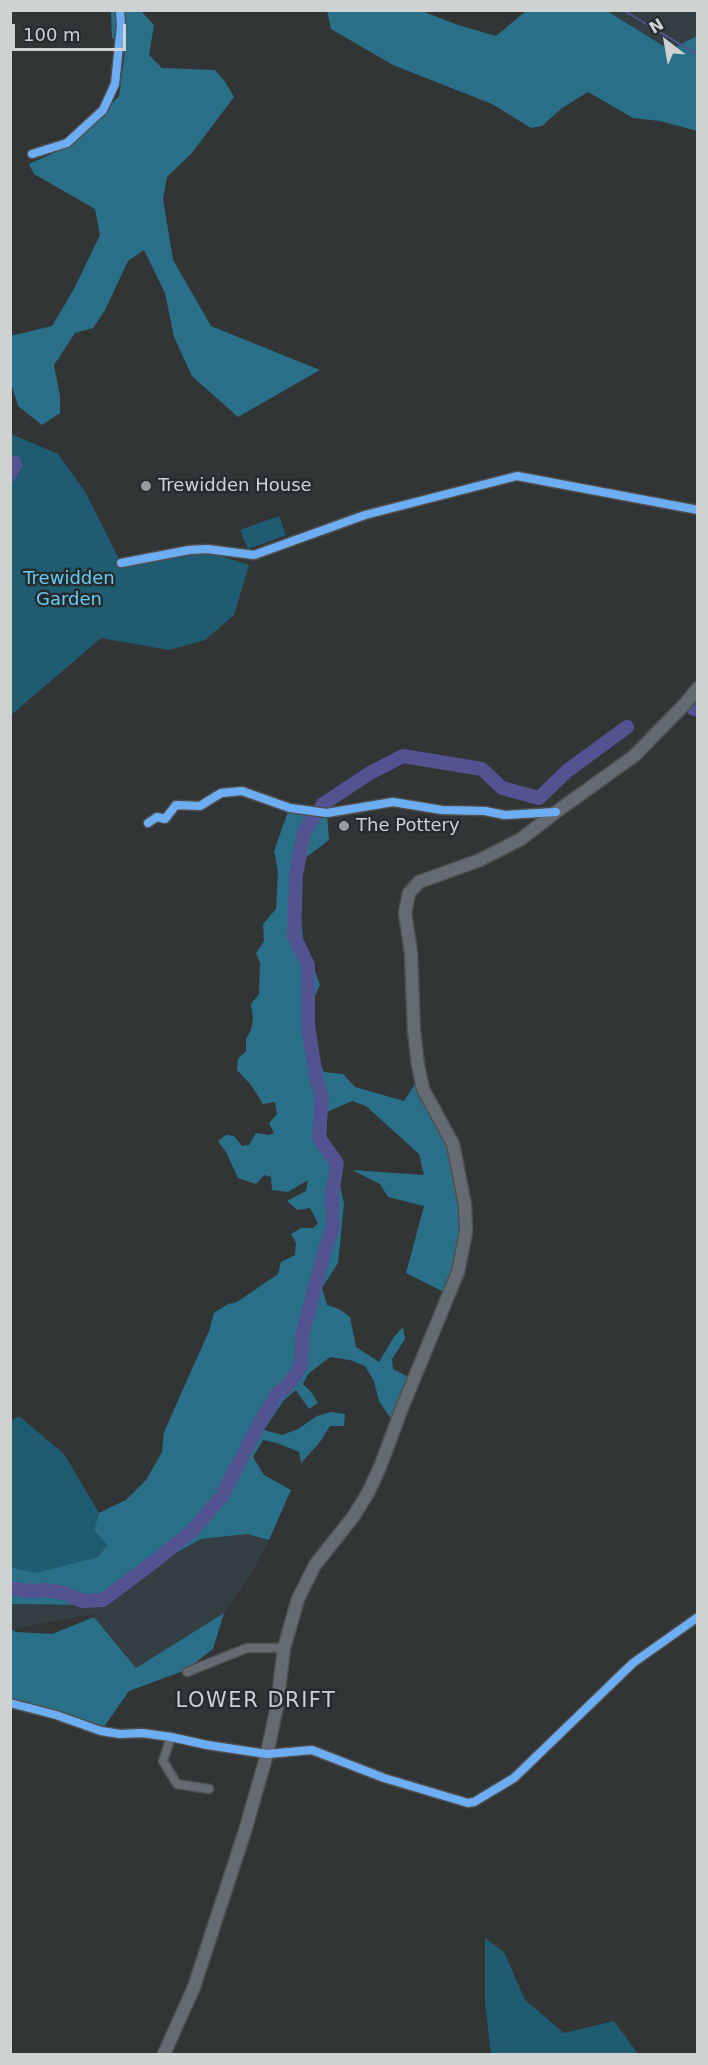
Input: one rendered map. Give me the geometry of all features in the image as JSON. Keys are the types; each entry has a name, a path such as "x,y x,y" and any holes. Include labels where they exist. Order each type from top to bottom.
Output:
{"main road":[{"path":"165,2055 194,1987 242,1842 267,1754 277,1706 284,1648 298,1599 315,1564 353,1517 381,1467 402,1408 458,1272 466,1232 464,1195 453,1144 423,1089 418,1065 414,1030 411,953 405,913 410,894 419,882 480,860 521,839 634,756 698,688"}],"street":[{"path":"32,154 67,144 102,110 115,84 121,26 120,10"},
{"path":"121,563 189,550 207,549 254,555 365,515 517,476 698,510"},
{"path":"148,823 157,817 165,819 176,805 200,806 221,793 242,791 290,808 327,813 393,802 442,810 505,815 556,812"},
{"path":"10,1703 56,1715 101,1731 171,1737 267,1754 312,1750 384,1778 468,1803 474,1802 514,1778 633,1663 698,1617"},
{"path":"187,1672 248,1648 284,1648"},
{"path":"171,1737 163,1761 177,1784 209,1789"}],"shaded area":[{"path":"111,11 141,11 154,25 149,55 162,68 215,70 234,97 191,154 167,177 163,199 173,260 211,326 320,370 238,417 192,376 174,337 165,293 144,250 128,261 105,310 93,328 75,333 54,365 60,396 60,413 42,425 18,406 11,383 10,336 52,326 74,289 100,235 95,209 34,174 29,164 74,144 119,96 126,44 112,38"},
{"path":"327,11 422,11 496,36 526,11 607,11 670,50 697,36 697,131 660,121 633,118 588,92 562,108 542,126 531,128 492,104 393,65 331,29"},
{"path":"607,11 697,11 697,36 670,50"},
{"path":"19,456 23,466 11,485 11,458"},
{"path":"289,809 327,813 329,840 296,865 303,938 320,985 314,998 312,1025 315,1050 324,1072 343,1074 355,1087 404,1101 415,1084 448,1145 459,1188 462,1231 455,1268 446,1293 406,1273 424,1206 388,1197 380,1184 352,1170 424,1175 419,1154 366,1106 352,1101 327,1112 326,1140 339,1163 344,1204 338,1263 322,1288 327,1305 339,1309 350,1317 356,1347 379,1362 403,1327 405,1339 392,1359 393,1369 414,1380 396,1426 379,1401 374,1381 365,1366 350,1360 330,1357 308,1374 303,1384 318,1403 309,1409 296,1390 284,1400 264,1430 282,1435 298,1429 317,1416 331,1412 345,1414 344,1426 330,1426 320,1442 301,1463 299,1452 263,1440 253,1457 264,1475 291,1490 269,1540 247,1534 201,1539 84,1605 11,1604 10,1567 36,1573 98,1557 107,1545 94,1530 99,1513 126,1500 146,1480 162,1452 164,1432 209,1331 214,1313 228,1304 237,1302 278,1274 281,1262 295,1255 296,1243 291,1234 301,1228 313,1228 318,1223 310,1208 297,1210 287,1201 306,1191 308,1180 288,1192 272,1190 271,1177 264,1175 256,1184 238,1178 226,1152 218,1141 226,1135 234,1136 242,1146 249,1145 256,1133 269,1135 274,1133 269,1123 277,1114 275,1102 263,1104 251,1085 237,1070 238,1059 246,1051 246,1039 251,1030 253,1018 251,1004 259,994 260,963 256,953 264,941 263,924 276,909 278,872 274,851"},
{"path":"247,1534 269,1540 251,1574 224,1613 136,1668 92,1614 13,1629 10,1604 85,1605 104,1599 201,1539"},
{"path":"224,1613 213,1649 186,1670 129,1691 101,1731 11,1703 10,1628 16,1632 52,1634 94,1617 136,1668"}],"green space":[{"name":"Trewidden Garden","path":"11,434 58,454 84,490 121,563 201,550 249,565 234,615 205,640 169,650 101,638 11,715"},
{"path":"279,516 286,535 248,549 240,530"},
{"path":"19,1416 64,1454 99,1513 94,1530 107,1545 98,1557 36,1574 11,1567 11,1421"},
{"path":"485,1938 504,1952 525,2000 564,2033 614,2021 638,2054 491,2054 485,2001"}],"waterway":[{"path":"623,10 698,55"},
{"path":"320,809 323,804 370,773 403,756 482,769 502,788 539,798 567,771 627,727"},
{"path":"10,1588 64,1593 83,1601 103,1600 155,1561 193,1530 222,1496 277,1394 291,1382 301,1365 302,1336 325,1249 333,1228 332,1194 337,1163 319,1138 322,1097 317,1082 308,1026 308,965 294,936 296,875 304,832 315,815"}],"cycle path":[{"path":"32,154 67,143 103,110 115,84 121,26 120,10"},
{"path":"121,563 189,550 207,549 254,555 365,515 517,476 698,510"},
{"path":"148,823 157,817 165,819 176,805 200,806 221,793 242,791 290,808 327,813 393,802 442,810 485,811 505,815 556,812"},
{"path":"10,1703 56,1715 101,1731 120,1734 142,1733 267,1754 312,1750 384,1778 468,1803 474,1802 514,1778 633,1663 698,1617"}],"place":[{"name":"Trewidden House","path":"146,486"},
{"name":"The Pottery","path":"344,826"}],"district":[{"name":"LOWER DRIFT","path":"256,1702"}]}
